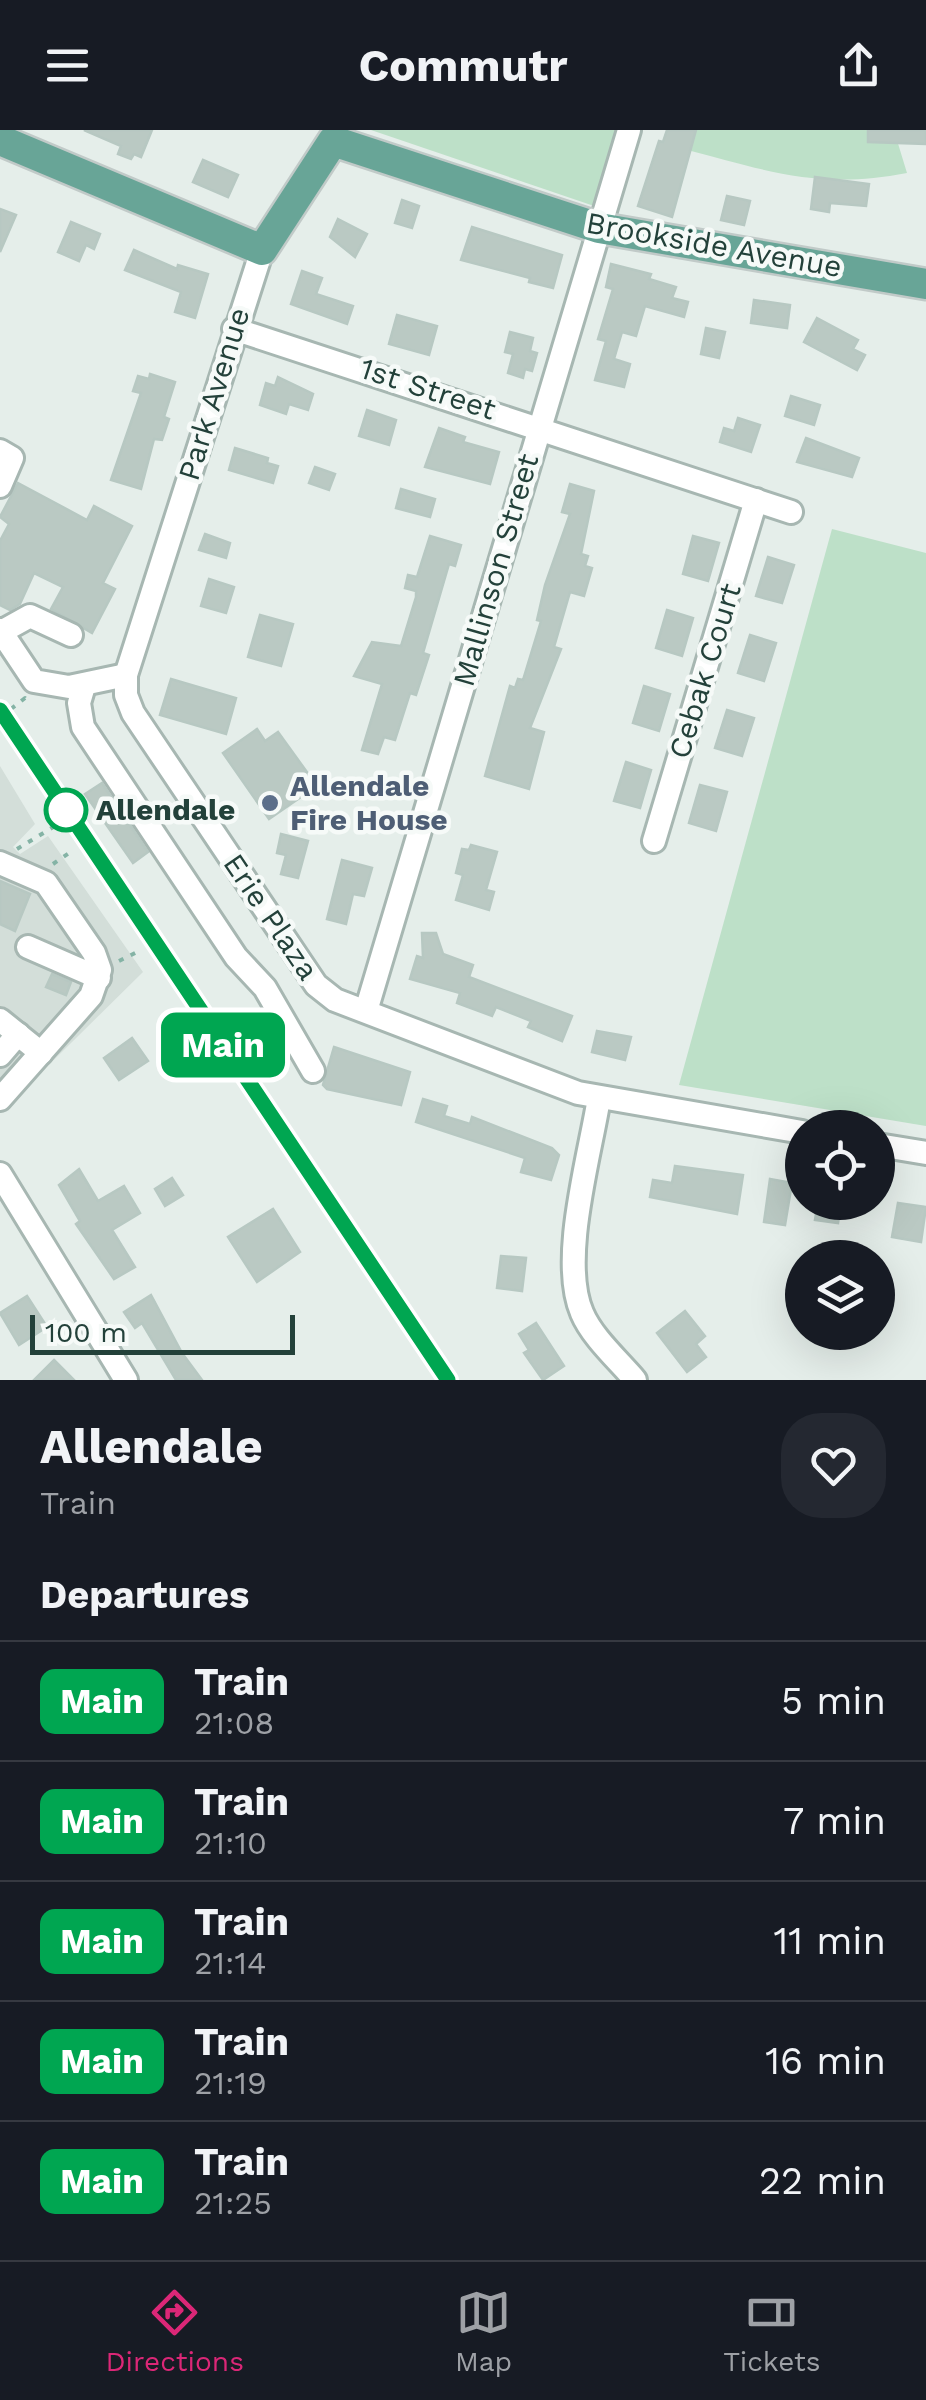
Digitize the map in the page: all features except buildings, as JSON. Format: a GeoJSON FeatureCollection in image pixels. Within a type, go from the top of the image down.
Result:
{"type":"FeatureCollection","features":[{"type":"Feature","properties":{"kind":"main road","name":"Brookside Avenue"},"geometry":{"type":"LineString","coordinates":[[336,135],[599,228],[926,284]]}},
{"type":"Feature","properties":{"kind":"main road","name":"Park Avenue"},"geometry":{"type":"LineString","coordinates":[[262,250],[336,135]]}},
{"type":"Feature","properties":{"kind":"main road"},"geometry":{"type":"LineString","coordinates":[[0,140],[262,250]]}},
{"type":"Feature","properties":{"kind":"street","name":"Mallinson Street"},"geometry":{"type":"LineString","coordinates":[[366,1011],[630,130]]}},
{"type":"Feature","properties":{"kind":"street","name":"Park Avenue"},"geometry":{"type":"LineString","coordinates":[[126,676],[262,250]]}},
{"type":"Feature","properties":{"kind":"street","name":"1st Street"},"geometry":{"type":"LineString","coordinates":[[234,328],[791,512]]}},
{"type":"Feature","properties":{"kind":"street"},"geometry":{"type":"LineString","coordinates":[[0,451],[12,458],[0,486]]}},
{"type":"Feature","properties":{"kind":"street","name":"Cebak Court"},"geometry":{"type":"LineString","coordinates":[[654,841],[756,500]]}},
{"type":"Feature","properties":{"kind":"street"},"geometry":{"type":"LineString","coordinates":[[71,636],[30,616],[1,631],[34,681],[57,687],[84,686],[126,676]]}},
{"type":"Feature","properties":{"kind":"street","name":"Erie Plaza"},"geometry":{"type":"LineString","coordinates":[[126,676],[126,695],[133,713],[316,985],[335,1000],[366,1011]]}},
{"type":"Feature","properties":{"kind":"street"},"geometry":{"type":"LineString","coordinates":[[84,686],[79,704],[83,727],[236,958],[257,976],[313,1071]]}},
{"type":"Feature","properties":{"kind":"street"},"geometry":{"type":"LineString","coordinates":[[0,1099],[91,996],[100,978],[94,953],[40,878],[7,856]]}},
{"type":"Feature","properties":{"kind":"street"},"geometry":{"type":"LineString","coordinates":[[28,947],[100,978]]}},
{"type":"Feature","properties":{"kind":"street"},"geometry":{"type":"LineString","coordinates":[[257,976],[298,956]]}},
{"type":"Feature","properties":{"kind":"street"},"geometry":{"type":"LineString","coordinates":[[366,1011],[560,1088],[785,1129]]}},
{"type":"Feature","properties":{"kind":"street"},"geometry":{"type":"LineString","coordinates":[[0,1055],[9,1027],[41,1053]]}},
{"type":"Feature","properties":{"kind":"street"},"geometry":{"type":"LineString","coordinates":[[599,1098],[575,1251],[576,1294],[583,1317],[634,1380]]}},
{"type":"Feature","properties":{"kind":"street"},"geometry":{"type":"LineString","coordinates":[[895,1148],[926,1154]]}},
{"type":"Feature","properties":{"kind":"street"},"geometry":{"type":"LineString","coordinates":[[0,1174],[126,1380]]}},
{"type":"Feature","properties":{"kind":"path"},"geometry":{"type":"LineString","coordinates":[[10,709],[26,698],[28,704]]}},
{"type":"Feature","properties":{"kind":"path"},"geometry":{"type":"LineString","coordinates":[[7,856],[55,826]]}},
{"type":"Feature","properties":{"kind":"path"},"geometry":{"type":"LineString","coordinates":[[119,961],[140,951]]}},
{"type":"Feature","properties":{"kind":"shaded area"},"geometry":{"type":"Polygon","coordinates":[[[0,766],[35,824],[13,847],[20,854],[48,836],[143,972],[0,1113],[0,766]]]}},
{"type":"Feature","properties":{"kind":"green space"},"geometry":{"type":"Polygon","coordinates":[[[371,130],[620,130],[597,207],[371,130]]]}},
{"type":"Feature","properties":{"kind":"green space"},"geometry":{"type":"Polygon","coordinates":[[[683,130],[884,130],[896,137],[907,173],[847,180],[794,176],[684,149],[683,130]]]}},
{"type":"Feature","properties":{"kind":"green space"},"geometry":{"type":"Polygon","coordinates":[[[832,529],[926,553],[926,1126],[895,1121],[895,1110],[830,1110],[679,1085],[832,529]]]}},
{"type":"Feature","properties":{"kind":"railway"},"geometry":{"type":"LineString","coordinates":[[0,710],[448,1380]]}},
{"type":"Feature","properties":{"kind":"train","name":"Main"},"geometry":{"type":"LineString","coordinates":[[0,710],[448,1380]]}},
{"type":"Feature","properties":{"kind":"place","name":"Allendale Fire House"},"geometry":{"type":"Point","coordinates":[270,803]}},
{"type":"Feature","properties":{"kind":"place","name":"Allendale"},"geometry":{"type":"Point","coordinates":[66,810]}}]}
